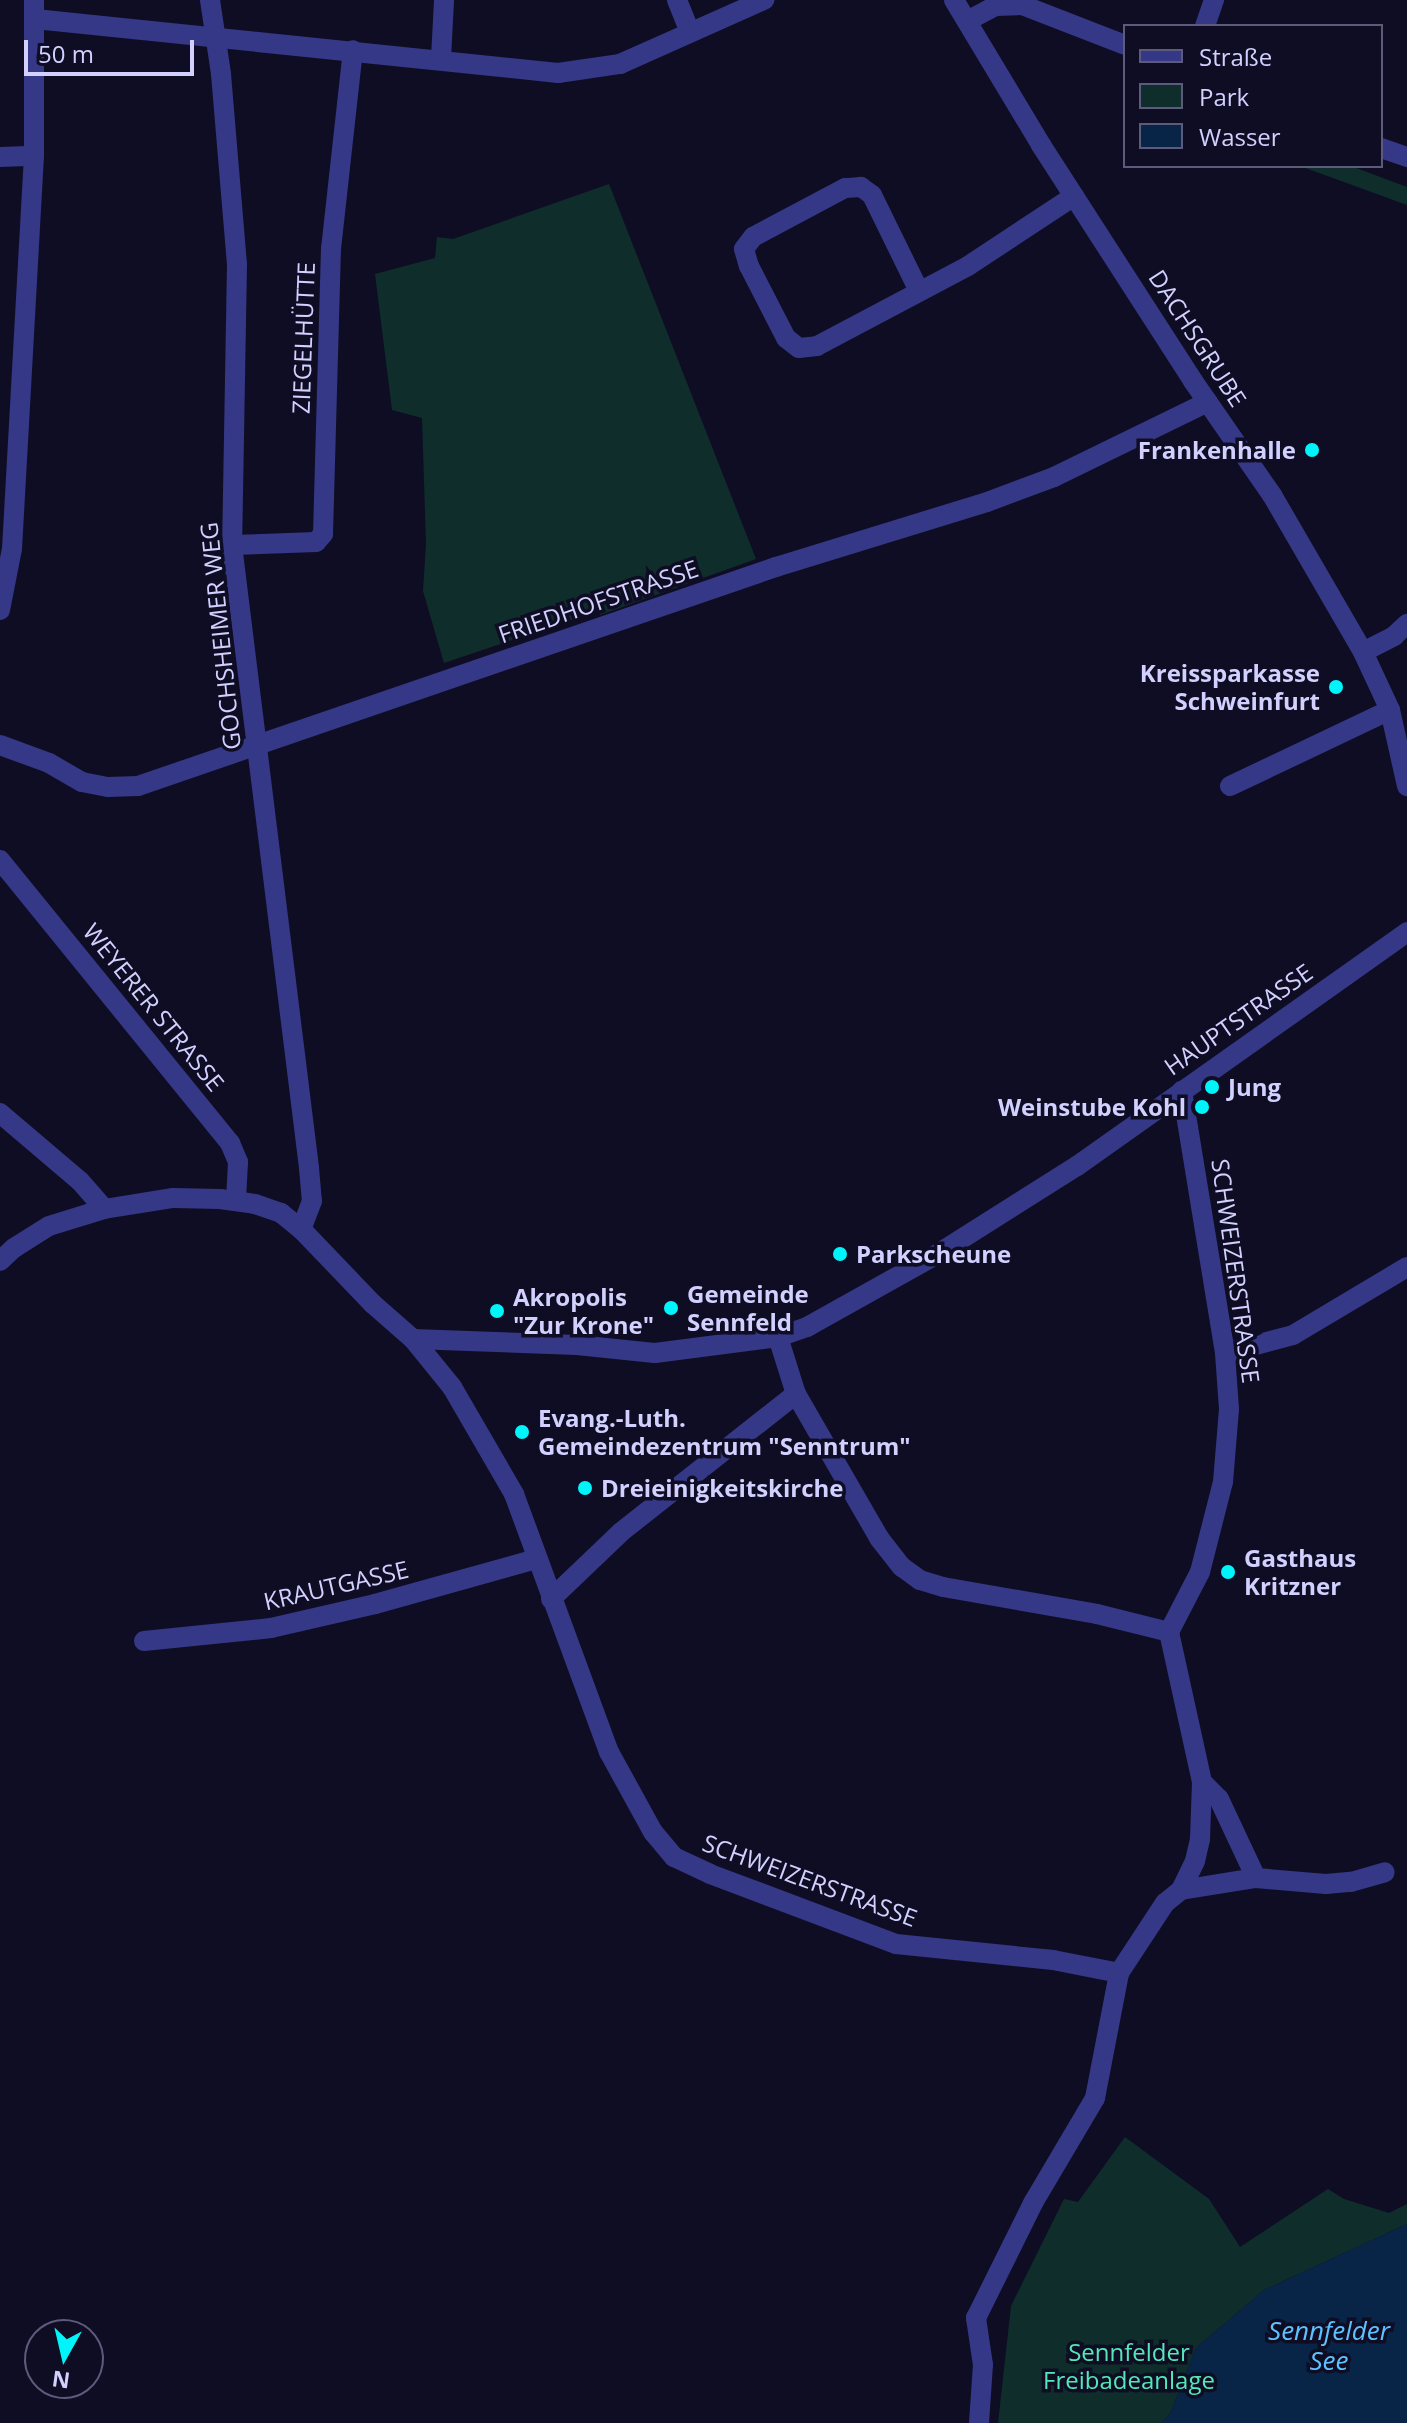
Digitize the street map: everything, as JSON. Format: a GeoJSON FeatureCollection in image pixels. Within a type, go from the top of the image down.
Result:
{"type":"FeatureCollection","features":[{"type":"Feature","properties":{"kind":"street","name":"GOCHSHEIMER WEG"},"geometry":{"type":"LineString","coordinates":[[210,0],[216,35],[237,264],[232,545],[309,1168],[312,1201],[301,1229]]}},
{"type":"Feature","properties":{"kind":"street"},"geometry":{"type":"LineString","coordinates":[[441,58],[444,0]]}},
{"type":"Feature","properties":{"kind":"street"},"geometry":{"type":"LineString","coordinates":[[677,0],[690,33]]}},
{"type":"Feature","properties":{"kind":"street"},"geometry":{"type":"LineString","coordinates":[[0,610],[12,549],[34,156],[34,9],[216,35],[558,73],[620,64],[764,0]]}},
{"type":"Feature","properties":{"kind":"street","name":"DACHSGRUBE"},"geometry":{"type":"LineString","coordinates":[[954,0],[1074,196],[1272,495],[1363,652],[1390,710],[1407,786]]}},
{"type":"Feature","properties":{"kind":"street"},"geometry":{"type":"LineString","coordinates":[[1206,24],[1214,0]]}},
{"type":"Feature","properties":{"kind":"street"},"geometry":{"type":"LineString","coordinates":[[969,20],[995,6],[1022,5],[1123,44]]}},
{"type":"Feature","properties":{"kind":"street","name":"ZIEGELHÜTTE"},"geometry":{"type":"LineString","coordinates":[[232,545],[316,542],[323,534],[331,249],[353,50]]}},
{"type":"Feature","properties":{"kind":"street"},"geometry":{"type":"LineString","coordinates":[[1383,149],[1407,157]]}},
{"type":"Feature","properties":{"kind":"street"},"geometry":{"type":"LineString","coordinates":[[0,157],[34,156]]}},
{"type":"Feature","properties":{"kind":"street"},"geometry":{"type":"LineString","coordinates":[[919,291],[872,195],[861,187],[845,188],[753,237],[744,249],[749,266],[786,338],[799,348],[817,346],[968,266],[1074,196]]}},
{"type":"Feature","properties":{"kind":"street","name":"FRIEDHOFSTRASSE"},"geometry":{"type":"LineString","coordinates":[[0,745],[49,763],[82,782],[108,787],[138,786],[776,567],[987,502],[1054,477],[1208,402]]}},
{"type":"Feature","properties":{"kind":"street"},"geometry":{"type":"LineString","coordinates":[[1363,652],[1394,636],[1407,624]]}},
{"type":"Feature","properties":{"kind":"street"},"geometry":{"type":"LineString","coordinates":[[1230,786],[1390,710]]}},
{"type":"Feature","properties":{"kind":"street","name":"WEYERER STRASSE"},"geometry":{"type":"LineString","coordinates":[[0,860],[230,1143],[238,1162],[236,1200]]}},
{"type":"Feature","properties":{"kind":"street","name":"HAUPTSTRASSE"},"geometry":{"type":"LineString","coordinates":[[413,1339],[562,1344],[655,1353],[778,1337],[807,1327],[936,1255],[1077,1166],[1407,932]]}},
{"type":"Feature","properties":{"kind":"street","name":"SCHWEIZERSTRASSE"},"geometry":{"type":"LineString","coordinates":[[1169,1632],[1200,1572],[1223,1482],[1229,1409],[1225,1353],[1182,1091]]}},
{"type":"Feature","properties":{"kind":"street"},"geometry":{"type":"LineString","coordinates":[[0,1113],[80,1181],[104,1209]]}},
{"type":"Feature","properties":{"kind":"street"},"geometry":{"type":"LineString","coordinates":[[0,1261],[49,1226],[104,1209],[173,1198],[236,1200],[281,1213],[413,1339]]}},
{"type":"Feature","properties":{"kind":"street"},"geometry":{"type":"LineString","coordinates":[[1225,1353],[1293,1335],[1407,1267]]}},
{"type":"Feature","properties":{"kind":"street"},"geometry":{"type":"LineString","coordinates":[[778,1337],[796,1394],[879,1538],[902,1567],[920,1580],[1169,1632],[1202,1782],[1200,1839],[1195,1861],[1181,1890],[1165,1903],[1119,1973],[1095,2098],[1033,2203],[976,2318],[983,2365],[979,2423]]}},
{"type":"Feature","properties":{"kind":"street","name":"SCHWEIZERSTRASSE"},"geometry":{"type":"LineString","coordinates":[[413,1339],[452,1387],[514,1494],[609,1752],[653,1832],[674,1857],[710,1874],[896,1944],[1053,1960],[1119,1973]]}},
{"type":"Feature","properties":{"kind":"street"},"geometry":{"type":"LineString","coordinates":[[551,1599],[621,1532],[796,1394]]}},
{"type":"Feature","properties":{"kind":"street","name":"KRAUTGASSE"},"geometry":{"type":"LineString","coordinates":[[144,1641],[271,1628],[375,1604],[536,1559]]}},
{"type":"Feature","properties":{"kind":"street"},"geometry":{"type":"LineString","coordinates":[[1202,1782],[1219,1799],[1256,1878]]}},
{"type":"Feature","properties":{"kind":"street"},"geometry":{"type":"LineString","coordinates":[[1181,1890],[1256,1878],[1326,1884],[1351,1882],[1385,1872]]}},
{"type":"Feature","properties":{"kind":"green space"},"geometry":{"type":"Polygon","coordinates":[[[1305,168],[1356,168],[1407,187],[1407,205],[1305,168]]]}},
{"type":"Feature","properties":{"kind":"green space"},"geometry":{"type":"Polygon","coordinates":[[[609,184],[756,559],[600,615],[598,611],[444,663],[423,591],[426,544],[422,418],[392,410],[375,274],[435,258],[437,237],[453,239],[609,184]]]}},
{"type":"Feature","properties":{"kind":"green space","name":"Sennfelder Freibadeanlage"},"geometry":{"type":"Polygon","coordinates":[[[1125,2137],[1209,2199],[1240,2247],[1328,2189],[1344,2199],[1389,2213],[1407,2204],[1407,2224],[1264,2290],[1196,2348],[1170,2414],[1161,2423],[998,2423],[1011,2306],[1064,2199],[1078,2202],[1125,2137]]]}},
{"type":"Feature","properties":{"kind":"water","name":"Sennfelder See"},"geometry":{"type":"Polygon","coordinates":[[[1407,2224],[1407,2423],[1161,2423],[1170,2414],[1196,2348],[1264,2290],[1407,2224]]]}},
{"type":"Feature","properties":{"kind":"place","name":"Frankenhalle"},"geometry":{"type":"Point","coordinates":[1312,450]}},
{"type":"Feature","properties":{"kind":"place","name":"Kreissparkasse Schweinfurt"},"geometry":{"type":"Point","coordinates":[1336,687]}},
{"type":"Feature","properties":{"kind":"place","name":"Jung"},"geometry":{"type":"Point","coordinates":[1212,1087]}},
{"type":"Feature","properties":{"kind":"place","name":"Weinstube Kohl"},"geometry":{"type":"Point","coordinates":[1202,1107]}},
{"type":"Feature","properties":{"kind":"place","name":"Parkscheune"},"geometry":{"type":"Point","coordinates":[840,1254]}},
{"type":"Feature","properties":{"kind":"place","name":"Gemeinde Sennfeld"},"geometry":{"type":"Point","coordinates":[671,1308]}},
{"type":"Feature","properties":{"kind":"place","name":"Akropolis \"Zur Krone\""},"geometry":{"type":"Point","coordinates":[497,1311]}},
{"type":"Feature","properties":{"kind":"place","name":"Evang.-Luth. Gemeindezentrum \"Senntrum\""},"geometry":{"type":"Point","coordinates":[522,1432]}},
{"type":"Feature","properties":{"kind":"place","name":"Dreieinigkeitskirche"},"geometry":{"type":"Point","coordinates":[585,1488]}},
{"type":"Feature","properties":{"kind":"place","name":"Gasthaus Kritzner"},"geometry":{"type":"Point","coordinates":[1228,1572]}}]}
